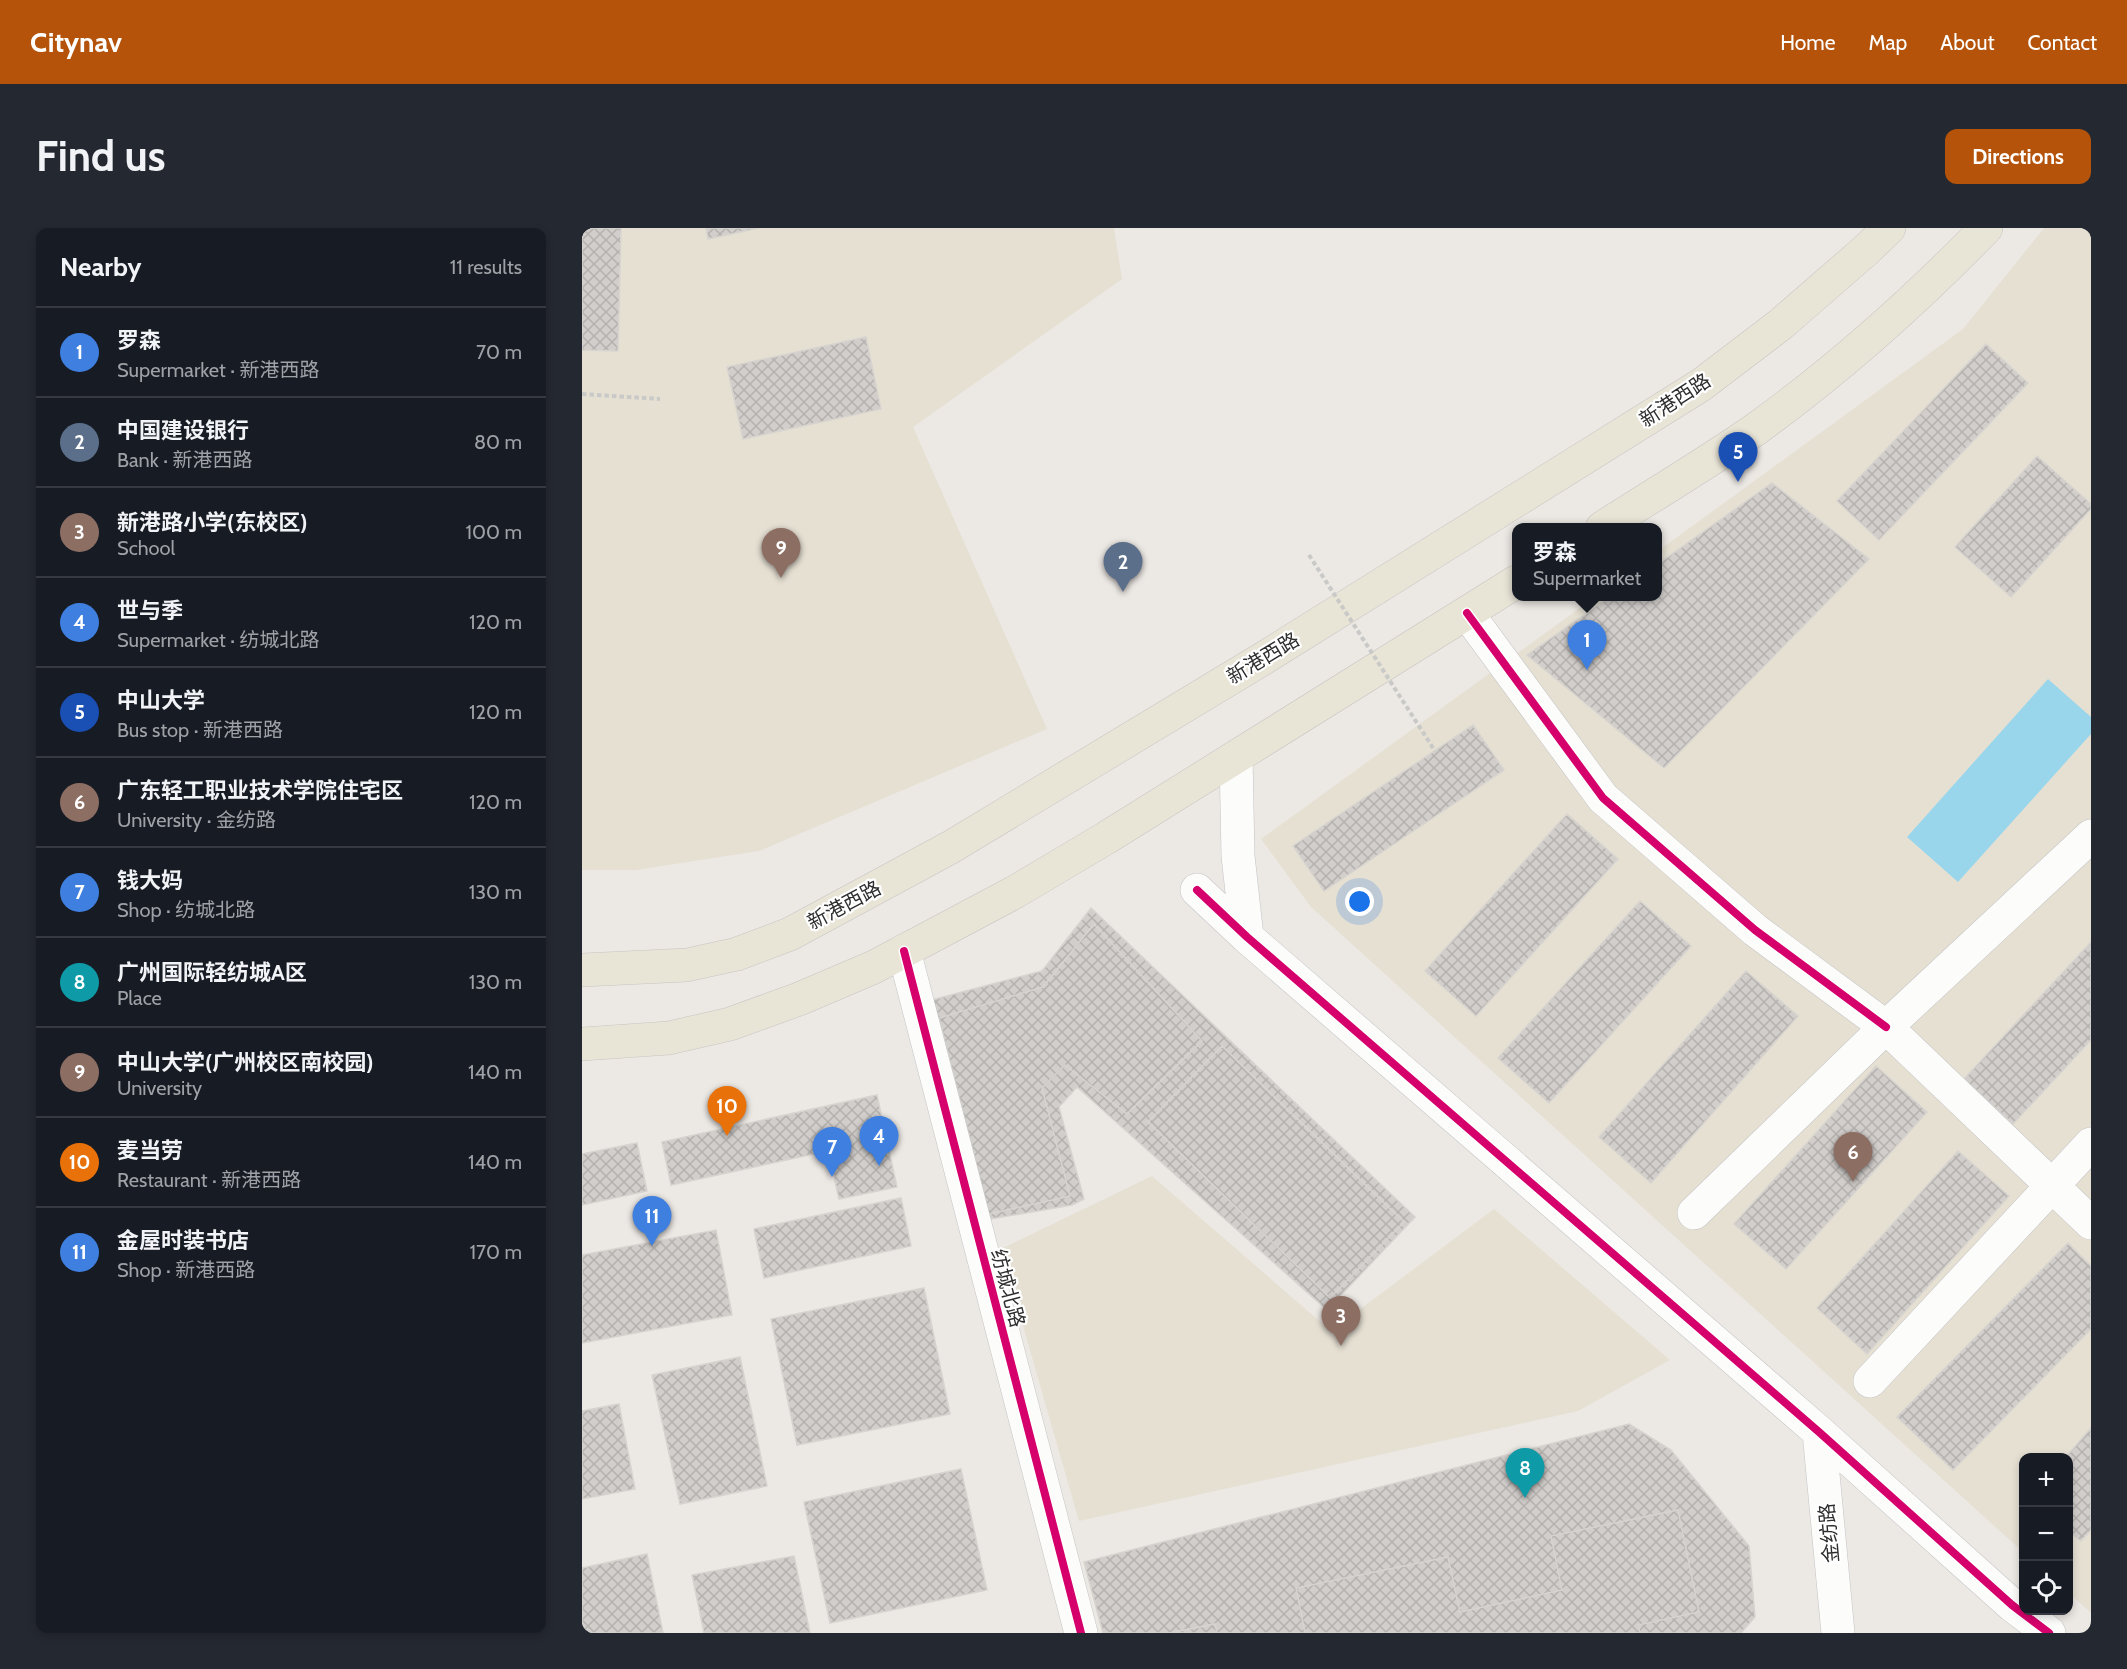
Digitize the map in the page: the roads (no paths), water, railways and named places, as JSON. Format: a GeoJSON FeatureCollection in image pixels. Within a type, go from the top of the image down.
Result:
{"type":"FeatureCollection","features":[{"type":"Feature","properties":{"kind":"main road","name":"新港西路"},"geometry":{"type":"LineString","coordinates":[[582,970],[687,965],[736,954],[790,934],[951,847],[1264,658],[1701,385],[1780,324],[1889,228]]}},
{"type":"Feature","properties":{"kind":"main road"},"geometry":{"type":"LineString","coordinates":[[1610,523],[1755,429],[1864,343],[1932,282],[1986,228]]}},
{"type":"Feature","properties":{"kind":"main road"},"geometry":{"type":"LineString","coordinates":[[582,1044],[669,1038],[730,1024],[799,999],[874,967],[1035,880],[1512,585]]}},
{"type":"Feature","properties":{"kind":"street"},"geometry":{"type":"LineString","coordinates":[[1467,613],[1603,798],[1755,930],[1886,1027],[2091,1223]]}},
{"type":"Feature","properties":{"kind":"street"},"geometry":{"type":"LineString","coordinates":[[1236,757],[1238,856],[1247,937]]}},
{"type":"Feature","properties":{"kind":"street"},"geometry":{"type":"LineString","coordinates":[[1694,1213],[1886,1027],[2091,836]]}},
{"type":"Feature","properties":{"kind":"street"},"geometry":{"type":"LineString","coordinates":[[1197,890],[1247,937],[1819,1432],[2012,1605],[2049,1633]]}},
{"type":"Feature","properties":{"kind":"street","name":"纺城北路"},"geometry":{"type":"LineString","coordinates":[[904,951],[1081,1633]]}},
{"type":"Feature","properties":{"kind":"street"},"geometry":{"type":"LineString","coordinates":[[1870,1381],[2091,1144]]}},
{"type":"Feature","properties":{"kind":"street","name":"金纺路"},"geometry":{"type":"LineString","coordinates":[[1819,1432],[1838,1633]]}},
{"type":"Feature","properties":{"kind":"water"},"geometry":{"type":"Polygon","coordinates":[[[2048,679],[2091,717],[2091,734],[1958,882],[1907,837],[2048,679]]]}},
{"type":"Feature","properties":{"kind":"place","name":"中山大学"},"geometry":{"type":"Point","coordinates":[1738,482]}},
{"type":"Feature","properties":{"kind":"place","name":"中山大学(广州校区南校园)"},"geometry":{"type":"Point","coordinates":[781,578]}},
{"type":"Feature","properties":{"kind":"place","name":"中国建设银行"},"geometry":{"type":"Point","coordinates":[1123,592]}},
{"type":"Feature","properties":{"kind":"place","name":"罗森"},"geometry":{"type":"Point","coordinates":[1587,670]}},
{"type":"Feature","properties":{"kind":"place","name":"麦当劳"},"geometry":{"type":"Point","coordinates":[727,1136]}},
{"type":"Feature","properties":{"kind":"place","name":"世与季"},"geometry":{"type":"Point","coordinates":[879,1166]}},
{"type":"Feature","properties":{"kind":"place","name":"钱大妈"},"geometry":{"type":"Point","coordinates":[832,1177]}},
{"type":"Feature","properties":{"kind":"place","name":"广东轻工职业技术学院住宅区"},"geometry":{"type":"Point","coordinates":[1853,1182]}},
{"type":"Feature","properties":{"kind":"place","name":"金屋时装书店"},"geometry":{"type":"Point","coordinates":[652,1246]}},
{"type":"Feature","properties":{"kind":"place","name":"新港路小学(东校区)"},"geometry":{"type":"Point","coordinates":[1341,1346]}},
{"type":"Feature","properties":{"kind":"place","name":"广州国际轻纺城A区"},"geometry":{"type":"Point","coordinates":[1525,1498]}}]}
